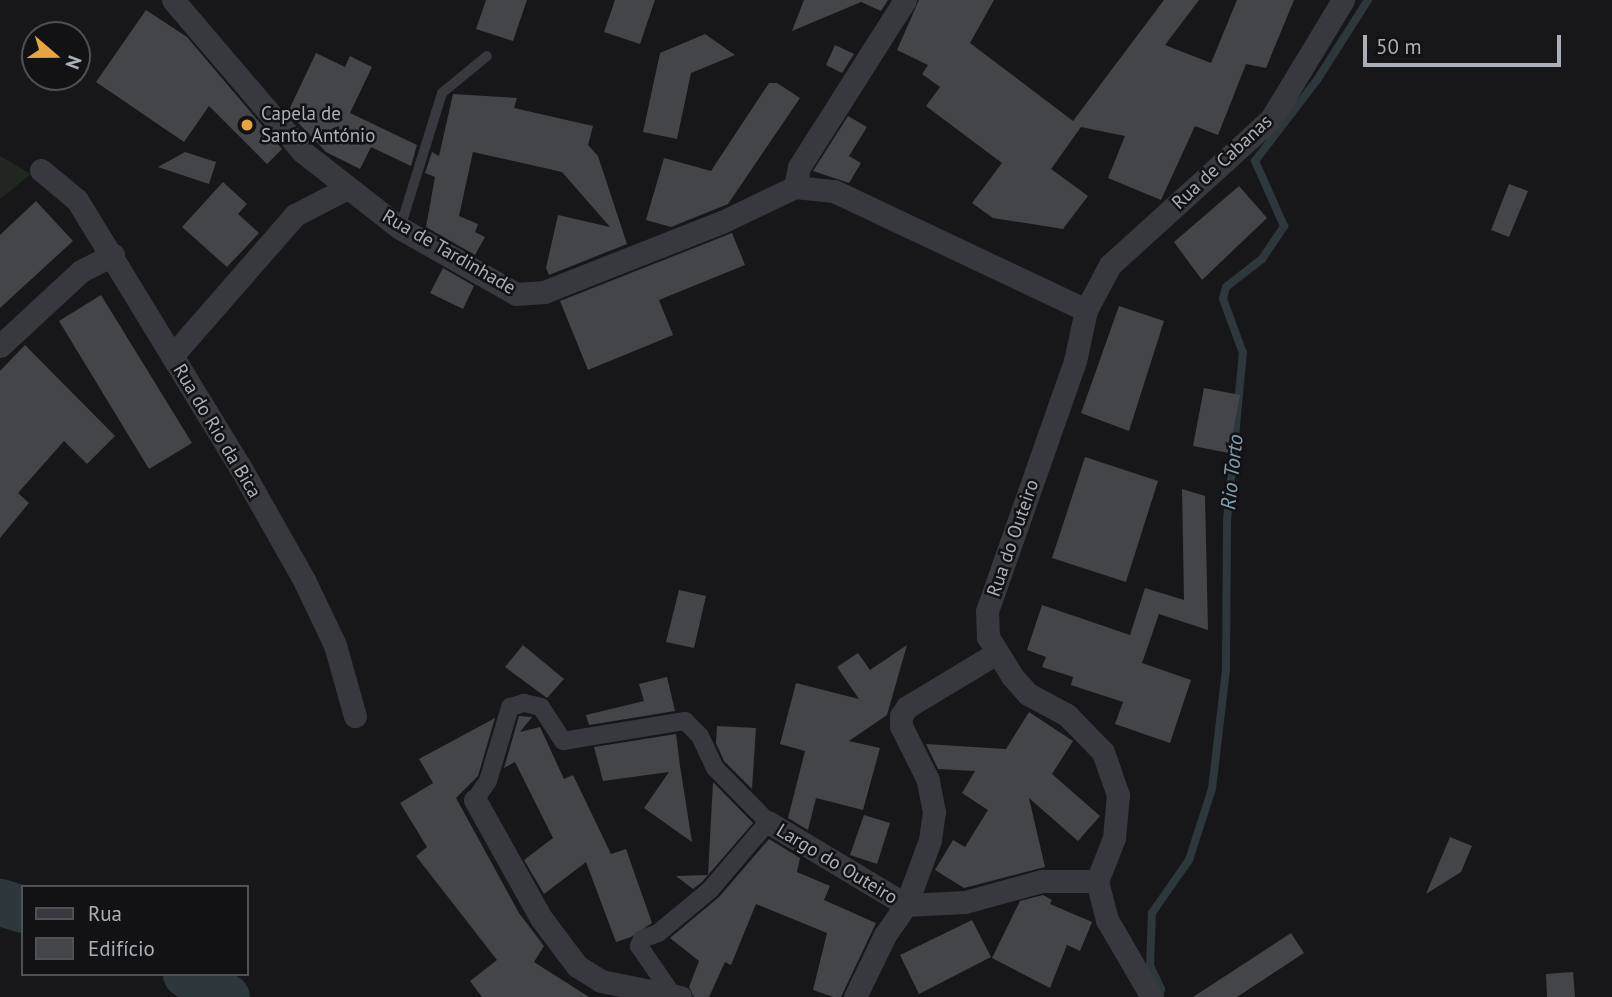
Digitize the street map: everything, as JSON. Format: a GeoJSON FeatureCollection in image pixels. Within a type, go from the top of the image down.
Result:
{"type":"FeatureCollection","features":[{"type":"Feature","properties":{"kind":"street","name":"Rua de Tardinhade"},"geometry":{"type":"LineString","coordinates":[[173,0],[234,76],[303,152],[400,228],[516,294],[544,292],[722,222],[795,187]]}},
{"type":"Feature","properties":{"kind":"street"},"geometry":{"type":"LineString","coordinates":[[905,0],[799,167],[795,187],[834,191],[1086,310]]}},
{"type":"Feature","properties":{"kind":"street","name":"Rua de Cabanas"},"geometry":{"type":"LineString","coordinates":[[1086,310],[1110,265],[1271,119],[1343,0]]}},
{"type":"Feature","properties":{"kind":"street","name":"Rua do Rio da Bica"},"geometry":{"type":"LineString","coordinates":[[41,170],[77,200],[113,255],[304,580],[335,645],[355,716]]}},
{"type":"Feature","properties":{"kind":"street"},"geometry":{"type":"LineString","coordinates":[[172,356],[295,215],[347,188]]}},
{"type":"Feature","properties":{"kind":"street"},"geometry":{"type":"LineString","coordinates":[[0,346],[82,271],[113,255]]}},
{"type":"Feature","properties":{"kind":"street","name":"Rua do Outeiro"},"geometry":{"type":"LineString","coordinates":[[1086,310],[1075,361],[987,611],[988,637],[995,654],[1028,694],[1067,715],[1103,751],[1118,795],[1114,838],[1097,881]]}},
{"type":"Feature","properties":{"kind":"street"},"geometry":{"type":"LineString","coordinates":[[855,997],[885,935],[906,905],[930,840],[934,812],[928,780],[901,726],[901,716],[907,707],[995,654]]}},
{"type":"Feature","properties":{"kind":"street"},"geometry":{"type":"LineString","coordinates":[[524,703],[541,707],[563,741],[685,721],[699,736],[715,768],[737,795],[768,822],[710,890],[658,933],[642,939],[639,946],[676,996],[637,991],[601,981],[577,967],[541,918],[475,800],[488,782],[510,707],[524,703]]}},
{"type":"Feature","properties":{"kind":"street","name":"Largo do Outeiro"},"geometry":{"type":"LineString","coordinates":[[768,822],[906,905]]}},
{"type":"Feature","properties":{"kind":"street"},"geometry":{"type":"LineString","coordinates":[[906,905],[965,902],[1042,881],[1097,881],[1107,920],[1127,960],[1152,997]]}},
{"type":"Feature","properties":{"kind":"lane"},"geometry":{"type":"LineString","coordinates":[[400,228],[442,93],[487,57]]}},
{"type":"Feature","properties":{"kind":"shaded area"},"geometry":{"type":"Polygon","coordinates":[[[0,156],[31,174],[0,199],[0,156]]]}},
{"type":"Feature","properties":{"kind":"building"},"geometry":{"type":"Polygon","coordinates":[[[486,0],[527,0],[513,41],[476,29],[486,0]]]}},
{"type":"Feature","properties":{"kind":"building"},"geometry":{"type":"Polygon","coordinates":[[[615,0],[655,0],[640,44],[604,32],[615,0]]]}},
{"type":"Feature","properties":{"kind":"building"},"geometry":{"type":"Polygon","coordinates":[[[804,0],[888,0],[881,11],[861,2],[792,31],[804,0]]]}},
{"type":"Feature","properties":{"kind":"building"},"geometry":{"type":"Polygon","coordinates":[[[919,0],[994,0],[970,43],[1073,121],[1164,0],[1199,0],[1165,45],[1211,63],[1237,0],[1294,0],[1266,68],[1246,64],[1218,135],[1195,126],[1161,200],[1108,178],[1125,136],[1081,127],[1051,169],[1088,196],[1063,229],[993,218],[972,203],[1002,163],[926,106],[940,87],[922,74],[928,65],[897,50],[919,0]]]}},
{"type":"Feature","properties":{"kind":"building"},"geometry":{"type":"Polygon","coordinates":[[[146,10],[187,37],[282,149],[267,164],[209,106],[184,142],[96,82],[146,10]]]}},
{"type":"Feature","properties":{"kind":"building"},"geometry":{"type":"Polygon","coordinates":[[[705,34],[735,55],[691,73],[677,139],[643,132],[660,53],[705,34]]]}},
{"type":"Feature","properties":{"kind":"building"},"geometry":{"type":"Polygon","coordinates":[[[835,45],[854,54],[842,73],[826,65],[835,45]]]}},
{"type":"Feature","properties":{"kind":"building"},"geometry":{"type":"Polygon","coordinates":[[[316,53],[345,67],[350,56],[372,67],[350,113],[417,145],[411,166],[371,147],[360,169],[326,152],[288,112],[316,53]]]}},
{"type":"Feature","properties":{"kind":"building"},"geometry":{"type":"Polygon","coordinates":[[[769,83],[777,83],[800,98],[728,204],[671,227],[646,220],[664,158],[711,171],[769,83]]]}},
{"type":"Feature","properties":{"kind":"building"},"geometry":{"type":"Polygon","coordinates":[[[453,94],[517,98],[514,108],[593,126],[588,145],[598,156],[627,244],[549,275],[546,268],[558,215],[610,227],[562,172],[473,152],[459,216],[478,224],[475,232],[485,237],[475,255],[426,227],[435,177],[425,173],[432,152],[439,156],[453,94]]]}},
{"type":"Feature","properties":{"kind":"building"},"geometry":{"type":"Polygon","coordinates":[[[848,116],[867,127],[849,156],[861,163],[849,183],[813,171],[848,116]]]}},
{"type":"Feature","properties":{"kind":"building"},"geometry":{"type":"Polygon","coordinates":[[[185,152],[216,162],[209,184],[158,167],[185,152]]]}},
{"type":"Feature","properties":{"kind":"building"},"geometry":{"type":"Polygon","coordinates":[[[223,182],[247,204],[238,214],[259,233],[227,267],[182,227],[223,182]]]}},
{"type":"Feature","properties":{"kind":"building"},"geometry":{"type":"Polygon","coordinates":[[[1509,184],[1528,191],[1509,237],[1491,230],[1509,184]]]}},
{"type":"Feature","properties":{"kind":"building"},"geometry":{"type":"Polygon","coordinates":[[[1239,186],[1267,218],[1202,280],[1174,242],[1239,186]]]}},
{"type":"Feature","properties":{"kind":"building"},"geometry":{"type":"Polygon","coordinates":[[[36,201],[73,241],[0,308],[0,235],[36,201]]]}},
{"type":"Feature","properties":{"kind":"building"},"geometry":{"type":"Polygon","coordinates":[[[732,233],[745,265],[659,300],[673,335],[588,370],[560,301],[732,233]]]}},
{"type":"Feature","properties":{"kind":"building"},"geometry":{"type":"Polygon","coordinates":[[[443,268],[474,286],[463,309],[430,293],[443,268]]]}},
{"type":"Feature","properties":{"kind":"building"},"geometry":{"type":"Polygon","coordinates":[[[101,295],[192,443],[149,469],[59,321],[101,295]]]}},
{"type":"Feature","properties":{"kind":"building"},"geometry":{"type":"Polygon","coordinates":[[[1119,306],[1164,321],[1129,431],[1081,413],[1119,306]]]}},
{"type":"Feature","properties":{"kind":"building"},"geometry":{"type":"Polygon","coordinates":[[[25,345],[115,436],[87,464],[64,441],[18,493],[29,503],[0,538],[0,371],[25,345]]]}},
{"type":"Feature","properties":{"kind":"building"},"geometry":{"type":"Polygon","coordinates":[[[1204,388],[1240,395],[1229,453],[1193,446],[1204,388]]]}},
{"type":"Feature","properties":{"kind":"building"},"geometry":{"type":"Polygon","coordinates":[[[1085,457],[1158,481],[1126,582],[1052,558],[1085,457]]]}},
{"type":"Feature","properties":{"kind":"building"},"geometry":{"type":"Polygon","coordinates":[[[1182,489],[1205,496],[1208,630],[1159,614],[1142,663],[1191,680],[1170,743],[1115,724],[1123,702],[1071,685],[1073,677],[1042,667],[1046,657],[1027,650],[1042,605],[1130,635],[1145,588],[1184,600],[1182,489]]]}},
{"type":"Feature","properties":{"kind":"building"},"geometry":{"type":"Polygon","coordinates":[[[679,590],[706,596],[694,648],[666,642],[679,590]]]}},
{"type":"Feature","properties":{"kind":"building"},"geometry":{"type":"Polygon","coordinates":[[[523,645],[564,679],[547,698],[505,667],[523,645]]]}},
{"type":"Feature","properties":{"kind":"building"},"geometry":{"type":"Polygon","coordinates":[[[907,645],[887,715],[849,741],[880,748],[863,810],[816,798],[808,830],[788,818],[805,751],[780,744],[796,683],[859,699],[837,667],[858,653],[870,670],[907,645]]]}},
{"type":"Feature","properties":{"kind":"building"},"geometry":{"type":"Polygon","coordinates":[[[667,677],[675,711],[589,725],[586,715],[644,701],[639,684],[667,677]]]}},
{"type":"Feature","properties":{"kind":"building"},"geometry":{"type":"Polygon","coordinates":[[[1029,712],[1073,741],[1052,774],[1100,816],[1078,841],[1029,798],[1045,867],[964,888],[935,870],[953,840],[965,847],[988,810],[962,793],[975,771],[938,769],[926,744],[1006,749],[1029,712]]]}},
{"type":"Feature","properties":{"kind":"building"},"geometry":{"type":"Polygon","coordinates":[[[519,716],[532,717],[520,732],[540,727],[564,779],[573,775],[611,854],[626,849],[652,923],[631,937],[616,942],[586,862],[544,894],[524,860],[553,838],[515,762],[504,768],[519,716]]]}},
{"type":"Feature","properties":{"kind":"building"},"geometry":{"type":"Polygon","coordinates":[[[495,718],[478,776],[456,798],[519,913],[544,946],[534,962],[589,997],[482,997],[470,981],[497,960],[416,856],[427,847],[400,803],[433,783],[419,759],[495,718]]]}},
{"type":"Feature","properties":{"kind":"building"},"geometry":{"type":"Polygon","coordinates":[[[717,726],[756,728],[752,789],[724,761],[716,743],[717,726]]]}},
{"type":"Feature","properties":{"kind":"building"},"geometry":{"type":"Polygon","coordinates":[[[676,734],[692,842],[644,808],[669,772],[603,781],[594,747],[676,734]]]}},
{"type":"Feature","properties":{"kind":"building"},"geometry":{"type":"Polygon","coordinates":[[[713,782],[753,823],[702,882],[693,889],[676,876],[708,875],[713,782]]]}},
{"type":"Feature","properties":{"kind":"building"},"geometry":{"type":"Polygon","coordinates":[[[864,815],[890,823],[877,864],[850,855],[864,815]]]}},
{"type":"Feature","properties":{"kind":"building"},"geometry":{"type":"Polygon","coordinates":[[[1450,837],[1472,846],[1461,872],[1426,894],[1450,837]]]}},
{"type":"Feature","properties":{"kind":"building"},"geometry":{"type":"Polygon","coordinates":[[[769,839],[800,858],[797,872],[830,886],[824,900],[876,923],[841,997],[813,990],[827,933],[756,904],[731,965],[725,962],[709,997],[694,997],[689,987],[699,961],[670,938],[719,897],[769,839]]]}},
{"type":"Feature","properties":{"kind":"building"},"geometry":{"type":"Polygon","coordinates":[[[1043,895],[1052,900],[1050,904],[1092,922],[1080,951],[1067,945],[1050,988],[992,958],[1020,901],[1043,895]]]}},
{"type":"Feature","properties":{"kind":"building"},"geometry":{"type":"Polygon","coordinates":[[[972,920],[991,957],[919,994],[900,955],[972,920]]]}},
{"type":"Feature","properties":{"kind":"building"},"geometry":{"type":"Polygon","coordinates":[[[1291,933],[1304,953],[1237,997],[1193,997],[1291,933]]]}},
{"type":"Feature","properties":{"kind":"building"},"geometry":{"type":"Polygon","coordinates":[[[1573,972],[1575,997],[1547,997],[1546,974],[1573,972]]]}},
{"type":"Feature","properties":{"kind":"waterway","name":"Rio Torto"},"geometry":{"type":"LineString","coordinates":[[1159,997],[1161,989],[1150,965],[1152,913],[1189,860],[1212,789],[1226,670],[1227,521],[1243,353],[1223,299],[1226,287],[1262,259],[1284,226],[1255,161],[1317,80],[1368,0]]}},
{"type":"Feature","properties":{"kind":"waterway","name":"Rio Torto"},"geometry":{"type":"LineString","coordinates":[[0,902],[21,908]]}},
{"type":"Feature","properties":{"kind":"waterway","name":"Rio Torto"},"geometry":{"type":"LineString","coordinates":[[189,976],[226,997]]}},
{"type":"Feature","properties":{"kind":"place","name":"Capela de Santo António"},"geometry":{"type":"Point","coordinates":[247,125]}}]}
